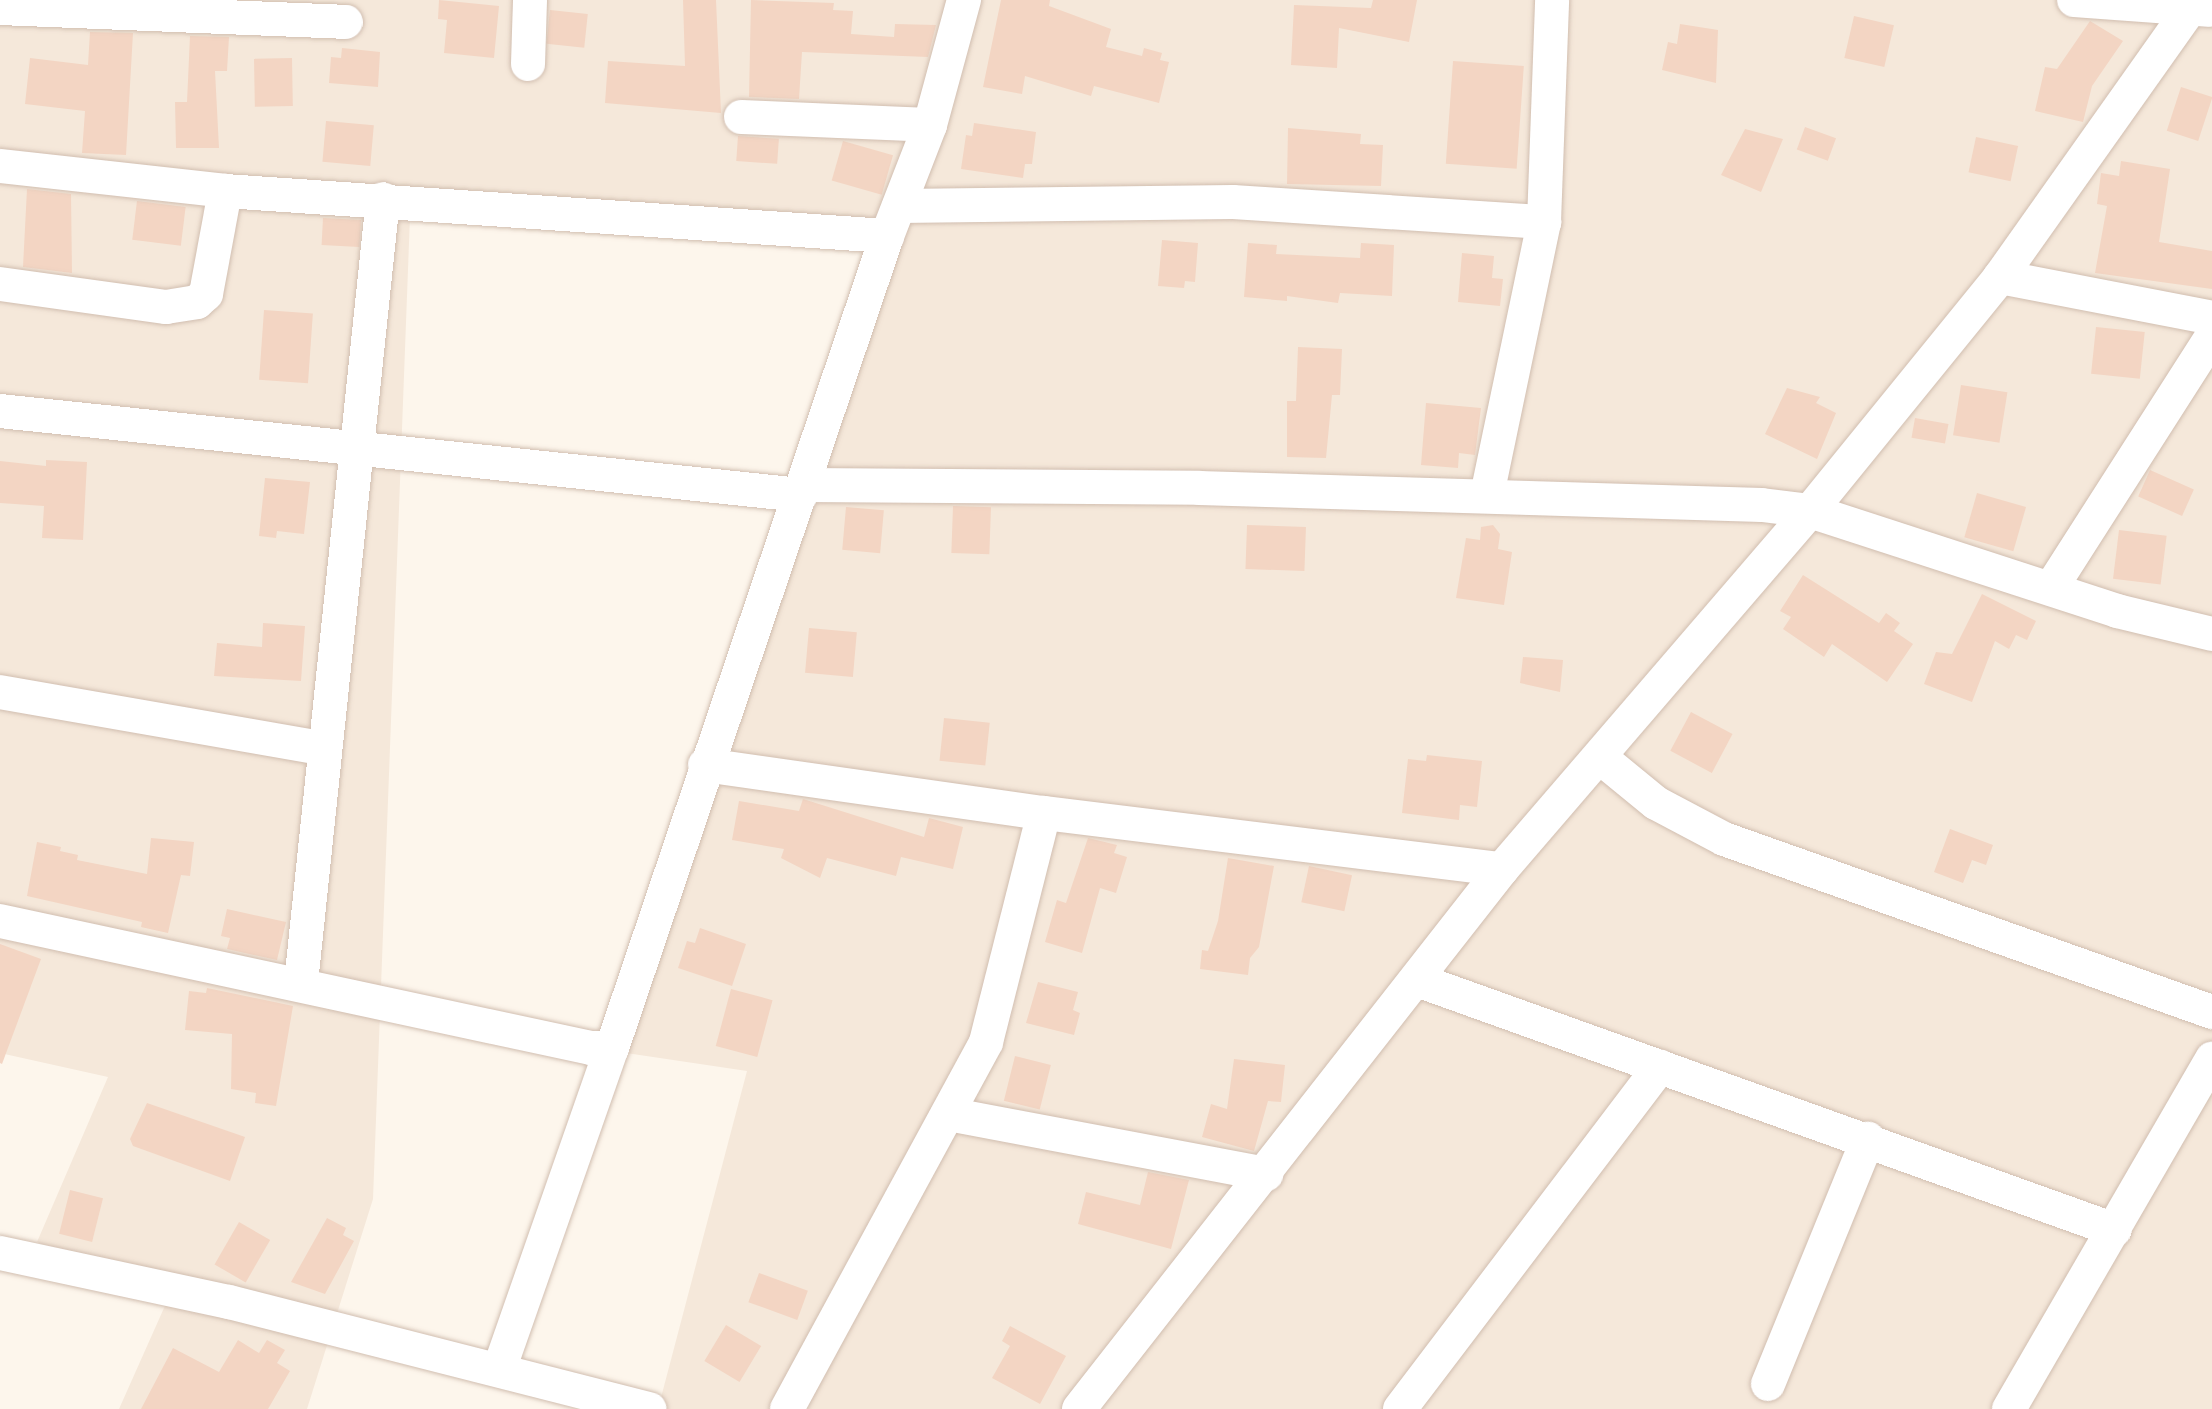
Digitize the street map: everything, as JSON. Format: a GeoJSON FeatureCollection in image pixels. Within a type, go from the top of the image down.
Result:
{"type":"FeatureCollection","features":[{"type":"Feature","properties":{"kind":"street"},"geometry":{"type":"LineString","coordinates":[[528,64],[530,0]]}},
{"type":"Feature","properties":{"kind":"street"},"geometry":{"type":"LineString","coordinates":[[500,1367],[612,1048],[705,765],[803,490],[893,221],[930,125],[964,0]]}},
{"type":"Feature","properties":{"kind":"street"},"geometry":{"type":"LineString","coordinates":[[1487,495],[1544,222],[1552,0]]}},
{"type":"Feature","properties":{"kind":"street"},"geometry":{"type":"LineString","coordinates":[[2074,0],[2201,10]]}},
{"type":"Feature","properties":{"kind":"street"},"geometry":{"type":"LineString","coordinates":[[0,8],[346,22]]}},
{"type":"Feature","properties":{"kind":"street"},"geometry":{"type":"LineString","coordinates":[[1079,1409],[1502,869],[1601,758],[1810,511],[2000,277],[2201,10]]}},
{"type":"Feature","properties":{"kind":"street"},"geometry":{"type":"LineString","coordinates":[[741,117],[930,125]]}},
{"type":"Feature","properties":{"kind":"street"},"geometry":{"type":"LineString","coordinates":[[0,166],[225,191],[893,221],[1233,202],[1544,222]]}},
{"type":"Feature","properties":{"kind":"street"},"geometry":{"type":"LineString","coordinates":[[0,284],[166,307],[197,302],[206,294],[225,191]]}},
{"type":"Feature","properties":{"kind":"street"},"geometry":{"type":"LineString","coordinates":[[301,983],[321,748],[383,199]]}},
{"type":"Feature","properties":{"kind":"street"},"geometry":{"type":"LineString","coordinates":[[2000,277],[2212,318]]}},
{"type":"Feature","properties":{"kind":"street"},"geometry":{"type":"LineString","coordinates":[[2051,588],[2212,336]]}},
{"type":"Feature","properties":{"kind":"street"},"geometry":{"type":"LineString","coordinates":[[0,411],[355,452],[450,455],[803,490],[1487,495],[1702,500],[1810,511],[2117,611],[2212,634]]}},
{"type":"Feature","properties":{"kind":"street"},"geometry":{"type":"LineString","coordinates":[[0,692],[321,748]]}},
{"type":"Feature","properties":{"kind":"street"},"geometry":{"type":"LineString","coordinates":[[1601,758],[1656,803],[1724,839],[2212,1012]]}},
{"type":"Feature","properties":{"kind":"street"},"geometry":{"type":"LineString","coordinates":[[705,765],[1044,813],[1502,869]]}},
{"type":"Feature","properties":{"kind":"street"},"geometry":{"type":"LineString","coordinates":[[787,1409],[948,1114],[996,1017],[1044,813]]}},
{"type":"Feature","properties":{"kind":"street"},"geometry":{"type":"LineString","coordinates":[[0,921],[301,983],[591,1048],[612,1048]]}},
{"type":"Feature","properties":{"kind":"street"},"geometry":{"type":"LineString","coordinates":[[1417,980],[2115,1230]]}},
{"type":"Feature","properties":{"kind":"street"},"geometry":{"type":"LineString","coordinates":[[2009,1409],[2212,1059]]}},
{"type":"Feature","properties":{"kind":"street"},"geometry":{"type":"LineString","coordinates":[[1400,1409],[1660,1066]]}},
{"type":"Feature","properties":{"kind":"street"},"geometry":{"type":"LineString","coordinates":[[948,1114],[1266,1174]]}},
{"type":"Feature","properties":{"kind":"street"},"geometry":{"type":"LineString","coordinates":[[1768,1384],[1868,1139]]}},
{"type":"Feature","properties":{"kind":"street"},"geometry":{"type":"LineString","coordinates":[[0,1253],[500,1367],[650,1409]]}},
{"type":"Feature","properties":{"kind":"shaded area"},"geometry":{"type":"Polygon","coordinates":[[[0,0],[2212,0],[2212,1409],[658,1409],[747,1071],[606,1050],[888,235],[411,190],[373,1199],[307,1409],[119,1409],[168,1299],[37,1242],[108,1077],[0,1053],[0,0]]]}},
{"type":"Feature","properties":{"kind":"building"},"geometry":{"type":"Polygon","coordinates":[[[439,0],[499,6],[494,58],[444,53],[447,20],[438,19],[439,0]]]}},
{"type":"Feature","properties":{"kind":"building"},"geometry":{"type":"Polygon","coordinates":[[[683,0],[716,0],[721,113],[605,103],[608,61],[685,66],[683,0]]]}},
{"type":"Feature","properties":{"kind":"building"},"geometry":{"type":"Polygon","coordinates":[[[751,0],[834,3],[833,10],[853,11],[851,34],[894,37],[895,24],[936,25],[928,57],[802,52],[799,99],[749,97],[751,0]]]}},
{"type":"Feature","properties":{"kind":"building"},"geometry":{"type":"Polygon","coordinates":[[[1001,0],[1050,0],[1049,6],[1111,29],[1106,47],[1142,56],[1144,48],[1162,53],[1160,60],[1169,62],[1159,103],[1094,86],[1091,96],[1025,76],[1022,94],[983,87],[1001,0]]]}},
{"type":"Feature","properties":{"kind":"building"},"geometry":{"type":"Polygon","coordinates":[[[1373,0],[1417,0],[1409,42],[1339,28],[1337,68],[1291,65],[1294,5],[1371,8],[1373,0]]]}},
{"type":"Feature","properties":{"kind":"building"},"geometry":{"type":"Polygon","coordinates":[[[550,10],[588,14],[584,48],[546,44],[550,10]]]}},
{"type":"Feature","properties":{"kind":"building"},"geometry":{"type":"Polygon","coordinates":[[[1854,16],[1894,25],[1884,67],[1844,58],[1854,16]]]}},
{"type":"Feature","properties":{"kind":"building"},"geometry":{"type":"Polygon","coordinates":[[[2090,21],[2123,41],[2092,86],[2083,122],[2035,111],[2045,67],[2057,69],[2090,21]]]}},
{"type":"Feature","properties":{"kind":"building"},"geometry":{"type":"Polygon","coordinates":[[[1680,24],[1718,30],[1716,83],[1662,70],[1668,42],[1677,44],[1680,24]]]}},
{"type":"Feature","properties":{"kind":"building"},"geometry":{"type":"Polygon","coordinates":[[[90,32],[133,33],[126,155],[82,153],[85,111],[25,104],[30,58],[88,65],[90,32]]]}},
{"type":"Feature","properties":{"kind":"building"},"geometry":{"type":"Polygon","coordinates":[[[190,36],[229,37],[227,71],[215,71],[219,148],[176,148],[175,102],[187,102],[190,36]]]}},
{"type":"Feature","properties":{"kind":"building"},"geometry":{"type":"Polygon","coordinates":[[[342,48],[380,52],[378,87],[329,83],[331,57],[341,58],[342,48]]]}},
{"type":"Feature","properties":{"kind":"building"},"geometry":{"type":"Polygon","coordinates":[[[292,58],[293,106],[255,107],[254,59],[292,58]]]}},
{"type":"Feature","properties":{"kind":"building"},"geometry":{"type":"Polygon","coordinates":[[[1453,61],[1524,66],[1517,169],[1446,164],[1453,61]]]}},
{"type":"Feature","properties":{"kind":"building"},"geometry":{"type":"Polygon","coordinates":[[[2181,87],[2212,97],[2198,141],[2167,131],[2181,87]]]}},
{"type":"Feature","properties":{"kind":"building"},"geometry":{"type":"Polygon","coordinates":[[[326,121],[374,125],[370,166],[322,162],[326,121]]]}},
{"type":"Feature","properties":{"kind":"building"},"geometry":{"type":"Polygon","coordinates":[[[974,123],[1036,132],[1032,164],[1025,164],[1023,178],[961,169],[966,135],[972,136],[974,123]]]}},
{"type":"Feature","properties":{"kind":"building"},"geometry":{"type":"Polygon","coordinates":[[[1805,127],[1836,138],[1828,161],[1797,150],[1805,127]]]}},
{"type":"Feature","properties":{"kind":"building"},"geometry":{"type":"Polygon","coordinates":[[[1288,128],[1361,134],[1360,144],[1383,145],[1381,186],[1287,184],[1288,128]]]}},
{"type":"Feature","properties":{"kind":"building"},"geometry":{"type":"Polygon","coordinates":[[[1745,129],[1783,139],[1761,192],[1721,175],[1745,129]]]}},
{"type":"Feature","properties":{"kind":"building"},"geometry":{"type":"Polygon","coordinates":[[[738,136],[779,139],[777,164],[736,161],[738,136]]]}},
{"type":"Feature","properties":{"kind":"building"},"geometry":{"type":"Polygon","coordinates":[[[1976,137],[2018,146],[2011,181],[1969,172],[1976,137]]]}},
{"type":"Feature","properties":{"kind":"building"},"geometry":{"type":"Polygon","coordinates":[[[843,141],[893,155],[882,195],[832,180],[843,141]]]}},
{"type":"Feature","properties":{"kind":"building"},"geometry":{"type":"Polygon","coordinates":[[[2121,161],[2170,169],[2159,242],[2212,251],[2212,289],[2095,273],[2107,206],[2097,204],[2101,173],[2119,176],[2121,161]]]}},
{"type":"Feature","properties":{"kind":"building"},"geometry":{"type":"Polygon","coordinates":[[[27,189],[71,194],[72,273],[23,267],[27,189]]]}},
{"type":"Feature","properties":{"kind":"building"},"geometry":{"type":"Polygon","coordinates":[[[137,201],[186,207],[181,246],[132,240],[137,201]]]}},
{"type":"Feature","properties":{"kind":"building"},"geometry":{"type":"Polygon","coordinates":[[[323,218],[361,220],[360,247],[322,245],[323,218]]]}},
{"type":"Feature","properties":{"kind":"building"},"geometry":{"type":"Polygon","coordinates":[[[1162,240],[1198,243],[1195,282],[1185,281],[1184,288],[1158,286],[1162,240]]]}},
{"type":"Feature","properties":{"kind":"building"},"geometry":{"type":"Polygon","coordinates":[[[1248,243],[1277,245],[1276,254],[1360,258],[1361,243],[1394,245],[1392,296],[1340,293],[1338,303],[1287,296],[1287,301],[1244,297],[1248,243]]]}},
{"type":"Feature","properties":{"kind":"building"},"geometry":{"type":"Polygon","coordinates":[[[1462,253],[1494,256],[1492,278],[1503,279],[1500,306],[1458,302],[1462,253]]]}},
{"type":"Feature","properties":{"kind":"building"},"geometry":{"type":"Polygon","coordinates":[[[264,310],[313,313],[308,383],[259,380],[264,310]]]}},
{"type":"Feature","properties":{"kind":"building"},"geometry":{"type":"Polygon","coordinates":[[[2096,327],[2145,332],[2140,379],[2091,374],[2096,327]]]}},
{"type":"Feature","properties":{"kind":"building"},"geometry":{"type":"Polygon","coordinates":[[[1298,347],[1342,349],[1340,395],[1332,395],[1326,458],[1287,457],[1287,401],[1296,401],[1298,347]]]}},
{"type":"Feature","properties":{"kind":"building"},"geometry":{"type":"Polygon","coordinates":[[[1961,385],[2007,392],[1999,443],[1953,435],[1961,385]]]}},
{"type":"Feature","properties":{"kind":"building"},"geometry":{"type":"Polygon","coordinates":[[[1787,388],[1820,397],[1816,403],[1836,413],[1817,459],[1765,434],[1787,388]]]}},
{"type":"Feature","properties":{"kind":"building"},"geometry":{"type":"Polygon","coordinates":[[[1426,403],[1481,408],[1475,455],[1459,453],[1458,468],[1421,465],[1426,403]]]}},
{"type":"Feature","properties":{"kind":"building"},"geometry":{"type":"Polygon","coordinates":[[[1915,418],[1948,424],[1945,444],[1912,438],[1915,418]]]}},
{"type":"Feature","properties":{"kind":"building"},"geometry":{"type":"Polygon","coordinates":[[[46,460],[87,462],[83,540],[42,538],[44,506],[0,503],[0,461],[46,466],[46,460]]]}},
{"type":"Feature","properties":{"kind":"building"},"geometry":{"type":"Polygon","coordinates":[[[2150,470],[2194,490],[2182,516],[2138,496],[2150,470]]]}},
{"type":"Feature","properties":{"kind":"building"},"geometry":{"type":"Polygon","coordinates":[[[265,478],[310,482],[304,534],[277,531],[276,538],[259,536],[265,478]]]}},
{"type":"Feature","properties":{"kind":"building"},"geometry":{"type":"Polygon","coordinates":[[[1977,493],[2026,507],[2013,551],[1964,537],[1977,493]]]}},
{"type":"Feature","properties":{"kind":"building"},"geometry":{"type":"Polygon","coordinates":[[[953,506],[991,507],[989,554],[951,553],[953,506]]]}},
{"type":"Feature","properties":{"kind":"building"},"geometry":{"type":"Polygon","coordinates":[[[846,507],[884,510],[880,553],[842,550],[846,507]]]}},
{"type":"Feature","properties":{"kind":"building"},"geometry":{"type":"Polygon","coordinates":[[[1247,525],[1306,527],[1304,571],[1245,569],[1247,525]]]}},
{"type":"Feature","properties":{"kind":"building"},"geometry":{"type":"Polygon","coordinates":[[[1493,525],[1500,534],[1498,549],[1512,552],[1504,605],[1456,598],[1466,538],[1480,540],[1481,527],[1493,525]]]}},
{"type":"Feature","properties":{"kind":"building"},"geometry":{"type":"Polygon","coordinates":[[[2119,530],[2167,536],[2161,584],[2113,579],[2119,530]]]}},
{"type":"Feature","properties":{"kind":"building"},"geometry":{"type":"Polygon","coordinates":[[[1803,575],[1879,623],[1886,613],[1900,623],[1894,631],[1913,644],[1887,682],[1832,644],[1824,657],[1783,629],[1791,617],[1780,611],[1803,575]]]}},
{"type":"Feature","properties":{"kind":"building"},"geometry":{"type":"Polygon","coordinates":[[[1982,594],[2036,621],[2027,640],[2016,635],[2009,649],[1995,641],[1972,702],[1924,684],[1936,652],[1952,654],[1982,594]]]}},
{"type":"Feature","properties":{"kind":"building"},"geometry":{"type":"Polygon","coordinates":[[[263,623],[305,626],[301,681],[214,676],[217,643],[262,647],[263,623]]]}},
{"type":"Feature","properties":{"kind":"building"},"geometry":{"type":"Polygon","coordinates":[[[809,628],[857,632],[853,677],[805,673],[809,628]]]}},
{"type":"Feature","properties":{"kind":"building"},"geometry":{"type":"Polygon","coordinates":[[[1523,657],[1563,660],[1560,692],[1520,683],[1523,657]]]}},
{"type":"Feature","properties":{"kind":"building"},"geometry":{"type":"Polygon","coordinates":[[[1691,712],[1732,734],[1712,773],[1670,751],[1691,712]]]}},
{"type":"Feature","properties":{"kind":"building"},"geometry":{"type":"Polygon","coordinates":[[[944,718],[990,723],[985,766],[940,761],[944,718]]]}},
{"type":"Feature","properties":{"kind":"building"},"geometry":{"type":"Polygon","coordinates":[[[1427,755],[1482,761],[1477,807],[1460,805],[1459,820],[1402,813],[1408,759],[1426,761],[1427,755]]]}},
{"type":"Feature","properties":{"kind":"building"},"geometry":{"type":"Polygon","coordinates":[[[803,799],[924,837],[929,818],[963,827],[953,869],[901,857],[896,876],[827,858],[820,878],[781,858],[784,849],[732,840],[739,801],[799,811],[803,799]]]}},
{"type":"Feature","properties":{"kind":"building"},"geometry":{"type":"Polygon","coordinates":[[[1950,829],[1993,845],[1986,865],[1972,860],[1963,883],[1934,872],[1950,829]]]}},
{"type":"Feature","properties":{"kind":"building"},"geometry":{"type":"Polygon","coordinates":[[[151,838],[194,842],[190,876],[181,875],[168,933],[141,927],[142,922],[27,896],[37,842],[61,847],[60,851],[78,855],[77,860],[147,874],[151,838]]]}},
{"type":"Feature","properties":{"kind":"building"},"geometry":{"type":"Polygon","coordinates":[[[1088,838],[1117,845],[1114,853],[1127,857],[1116,893],[1100,888],[1082,953],[1045,942],[1057,900],[1066,903],[1088,838]]]}},
{"type":"Feature","properties":{"kind":"building"},"geometry":{"type":"Polygon","coordinates":[[[1228,858],[1274,866],[1259,947],[1250,958],[1248,975],[1200,969],[1202,950],[1208,951],[1218,921],[1228,858]]]}},
{"type":"Feature","properties":{"kind":"building"},"geometry":{"type":"Polygon","coordinates":[[[1309,866],[1352,875],[1344,911],[1301,902],[1309,866]]]}},
{"type":"Feature","properties":{"kind":"building"},"geometry":{"type":"Polygon","coordinates":[[[227,909],[286,922],[277,960],[227,949],[230,938],[221,936],[227,909]]]}},
{"type":"Feature","properties":{"kind":"building"},"geometry":{"type":"Polygon","coordinates":[[[700,928],[746,944],[732,986],[678,968],[687,941],[695,943],[700,928]]]}},
{"type":"Feature","properties":{"kind":"building"},"geometry":{"type":"Polygon","coordinates":[[[0,944],[41,959],[2,1064],[0,1063],[0,944]]]}},
{"type":"Feature","properties":{"kind":"building"},"geometry":{"type":"Polygon","coordinates":[[[1038,982],[1078,992],[1073,1010],[1080,1013],[1074,1035],[1026,1023],[1038,982]]]}},
{"type":"Feature","properties":{"kind":"building"},"geometry":{"type":"Polygon","coordinates":[[[207,988],[293,1006],[276,1106],[255,1103],[256,1093],[231,1089],[232,1034],[185,1030],[189,991],[206,993],[207,988]]]}},
{"type":"Feature","properties":{"kind":"building"},"geometry":{"type":"Polygon","coordinates":[[[731,989],[773,1000],[757,1057],[716,1046],[731,989]]]}},
{"type":"Feature","properties":{"kind":"building"},"geometry":{"type":"Polygon","coordinates":[[[1015,1056],[1051,1065],[1040,1110],[1004,1101],[1015,1056]]]}},
{"type":"Feature","properties":{"kind":"building"},"geometry":{"type":"Polygon","coordinates":[[[1234,1059],[1285,1065],[1281,1102],[1268,1101],[1254,1151],[1202,1137],[1211,1104],[1227,1109],[1234,1059]]]}},
{"type":"Feature","properties":{"kind":"building"},"geometry":{"type":"Polygon","coordinates":[[[147,1103],[245,1137],[230,1181],[133,1146],[130,1139],[147,1103]]]}},
{"type":"Feature","properties":{"kind":"building"},"geometry":{"type":"Polygon","coordinates":[[[1148,1172],[1189,1180],[1171,1249],[1078,1224],[1086,1192],[1140,1205],[1148,1172]]]}},
{"type":"Feature","properties":{"kind":"building"},"geometry":{"type":"Polygon","coordinates":[[[70,1190],[103,1198],[92,1242],[59,1234],[70,1190]]]}},
{"type":"Feature","properties":{"kind":"building"},"geometry":{"type":"Polygon","coordinates":[[[327,1218],[346,1228],[343,1235],[354,1241],[325,1294],[291,1282],[327,1218]]]}},
{"type":"Feature","properties":{"kind":"building"},"geometry":{"type":"Polygon","coordinates":[[[239,1222],[270,1240],[246,1282],[214,1264],[239,1222]]]}},
{"type":"Feature","properties":{"kind":"building"},"geometry":{"type":"Polygon","coordinates":[[[759,1273],[808,1291],[797,1320],[748,1302],[759,1273]]]}},
{"type":"Feature","properties":{"kind":"building"},"geometry":{"type":"Polygon","coordinates":[[[726,1325],[761,1346],[740,1382],[704,1361],[726,1325]]]}},
{"type":"Feature","properties":{"kind":"building"},"geometry":{"type":"Polygon","coordinates":[[[1010,1326],[1066,1356],[1040,1404],[992,1378],[1010,1346],[1002,1341],[1010,1326]]]}},
{"type":"Feature","properties":{"kind":"building"},"geometry":{"type":"Polygon","coordinates":[[[238,1340],[259,1353],[267,1340],[285,1350],[277,1363],[290,1371],[268,1409],[141,1409],[173,1348],[219,1372],[238,1340]]]}}]}
